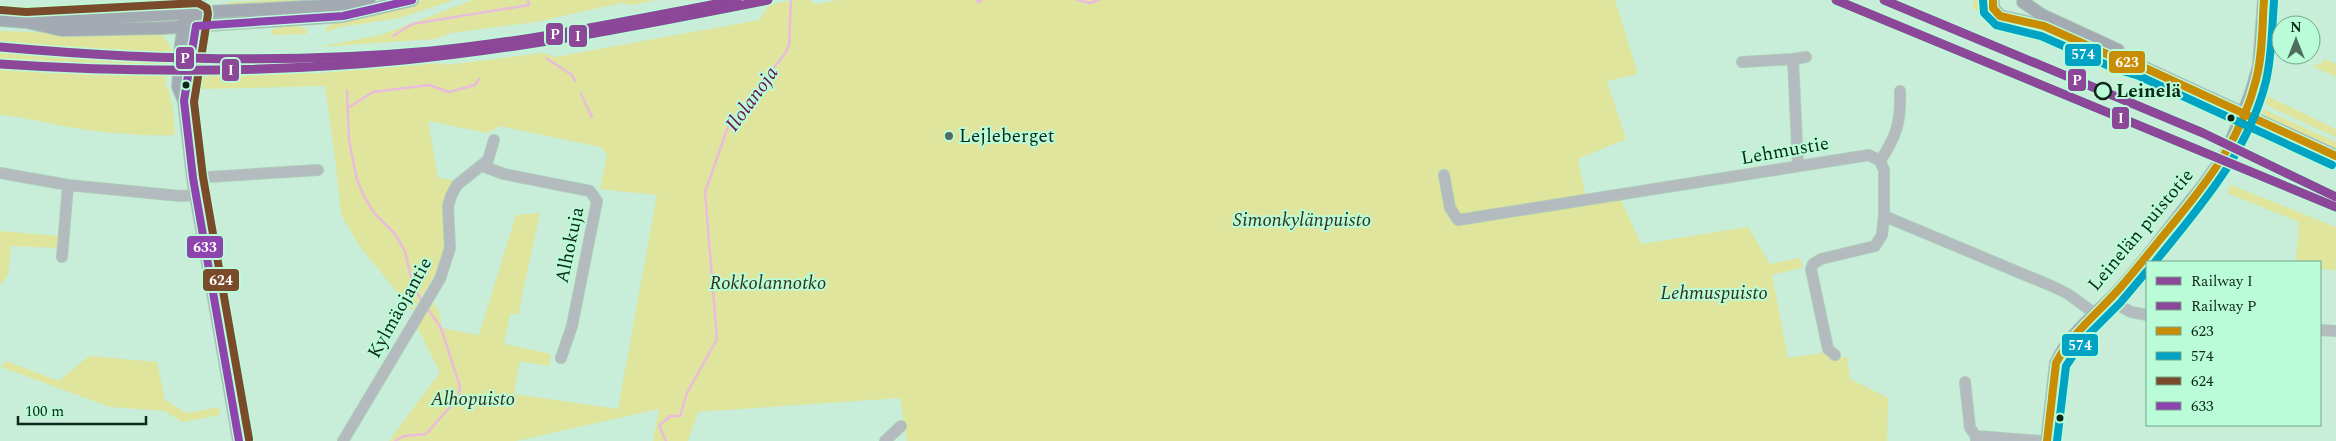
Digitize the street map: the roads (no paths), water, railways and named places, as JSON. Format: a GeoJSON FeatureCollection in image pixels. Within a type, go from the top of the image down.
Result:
{"type":"FeatureCollection","features":[{"type":"Feature","properties":{"kind":"main road"},"geometry":{"type":"LineString","coordinates":[[0,20],[26,22],[62,30],[191,20],[342,5],[370,0]]}},
{"type":"Feature","properties":{"kind":"main road"},"geometry":{"type":"LineString","coordinates":[[191,20],[343,16],[412,0]]}},
{"type":"Feature","properties":{"kind":"main road","name":"Leinelän puistotie"},"geometry":{"type":"LineString","coordinates":[[2047,441],[2056,363],[2060,354],[2094,313],[2109,300],[2202,187],[2226,153],[2250,96],[2259,66],[2264,0]]}},
{"type":"Feature","properties":{"kind":"main road"},"geometry":{"type":"LineString","coordinates":[[1992,1],[1996,13],[2000,16],[2044,26],[2120,60],[2143,67],[2336,156]]}},
{"type":"Feature","properties":{"kind":"main road"},"geometry":{"type":"LineString","coordinates":[[2011,18],[2019,13],[2022,1],[2042,15],[2123,53],[2143,67]]}},
{"type":"Feature","properties":{"kind":"main road"},"geometry":{"type":"LineString","coordinates":[[191,20],[184,101],[193,178],[240,441]]}},
{"type":"Feature","properties":{"kind":"street"},"geometry":{"type":"LineString","coordinates":[[190,0],[191,20]]}},
{"type":"Feature","properties":{"kind":"street"},"geometry":{"type":"LineString","coordinates":[[191,20],[200,0]]}},
{"type":"Feature","properties":{"kind":"street"},"geometry":{"type":"LineString","coordinates":[[1742,62],[1806,57]]}},
{"type":"Feature","properties":{"kind":"street"},"geometry":{"type":"LineString","coordinates":[[1793,59],[1798,166]]}},
{"type":"Feature","properties":{"kind":"street"},"geometry":{"type":"LineString","coordinates":[[1835,355],[1828,349],[1811,269],[1813,264],[1821,259],[1875,246],[1881,239],[1884,216],[1884,170],[1880,161],[1889,148],[1898,125],[1900,91]]}},
{"type":"Feature","properties":{"kind":"street","name":"Kylmäojantie"},"geometry":{"type":"LineString","coordinates":[[343,441],[440,279],[450,248],[448,206],[451,196],[457,185],[488,160],[494,140]]}},
{"type":"Feature","properties":{"kind":"street","name":"Lehmustie"},"geometry":{"type":"LineString","coordinates":[[1444,175],[1450,208],[1458,220],[1662,189],[1864,155],[1875,157],[1880,161]]}},
{"type":"Feature","properties":{"kind":"street","name":"Alhokuja"},"geometry":{"type":"LineString","coordinates":[[482,166],[504,174],[590,191],[597,201],[572,326],[561,358]]}},
{"type":"Feature","properties":{"kind":"street"},"geometry":{"type":"LineString","coordinates":[[193,178],[318,170]]}},
{"type":"Feature","properties":{"kind":"street"},"geometry":{"type":"LineString","coordinates":[[0,173],[68,185],[186,196],[197,195]]}},
{"type":"Feature","properties":{"kind":"street"},"geometry":{"type":"LineString","coordinates":[[62,257],[68,185]]}},
{"type":"Feature","properties":{"kind":"street"},"geometry":{"type":"LineString","coordinates":[[1884,216],[2060,290],[2094,313]]}},
{"type":"Feature","properties":{"kind":"street"},"geometry":{"type":"LineString","coordinates":[[2109,300],[2131,312],[2146,315]]}},
{"type":"Feature","properties":{"kind":"street"},"geometry":{"type":"LineString","coordinates":[[2321,330],[2336,331]]}},
{"type":"Feature","properties":{"kind":"street"},"geometry":{"type":"LineString","coordinates":[[1965,382],[1970,428],[1976,439],[2040,441]]}},
{"type":"Feature","properties":{"kind":"street"},"geometry":{"type":"LineString","coordinates":[[885,441],[900,426]]}},
{"type":"Feature","properties":{"kind":"waterway"},"geometry":{"type":"LineString","coordinates":[[393,36],[412,24],[529,5],[528,0]]}},
{"type":"Feature","properties":{"kind":"waterway","name":"Ilolanoja"},"geometry":{"type":"LineString","coordinates":[[666,441],[659,426],[670,416],[680,416],[687,393],[717,339],[705,192],[728,127],[786,52],[789,45],[791,0]]}},
{"type":"Feature","properties":{"kind":"waterway","name":"Ilolanoja"},"geometry":{"type":"LineString","coordinates":[[977,0],[979,2],[982,0]]}},
{"type":"Feature","properties":{"kind":"waterway","name":"Ilolanoja"},"geometry":{"type":"LineString","coordinates":[[1078,0],[1090,3],[1099,0]]}},
{"type":"Feature","properties":{"kind":"waterway"},"geometry":{"type":"LineString","coordinates":[[546,58],[572,75],[575,81]]}},
{"type":"Feature","properties":{"kind":"waterway"},"geometry":{"type":"LineString","coordinates":[[348,108],[373,92],[429,85],[449,92],[475,85],[479,79]]}},
{"type":"Feature","properties":{"kind":"waterway"},"geometry":{"type":"LineString","coordinates":[[347,91],[349,140],[357,180],[375,214],[395,234],[405,251],[413,286],[422,301]]}},
{"type":"Feature","properties":{"kind":"waterway"},"geometry":{"type":"LineString","coordinates":[[581,94],[592,117]]}},
{"type":"Feature","properties":{"kind":"waterway"},"geometry":{"type":"LineString","coordinates":[[395,441],[404,436],[426,434],[458,398],[460,387],[441,328],[427,308]]}},
{"type":"Feature","properties":{"kind":"rail line","name":"P"},"geometry":{"type":"LineString","coordinates":[[0,47],[107,55],[215,59],[323,58],[377,55],[470,47],[584,29],[737,0]]}},
{"type":"Feature","properties":{"kind":"rail line","name":"I"},"geometry":{"type":"LineString","coordinates":[[0,64],[101,69],[202,70],[303,67],[404,60],[541,42],[768,0]]}},
{"type":"Feature","properties":{"kind":"rail line","name":"I"},"geometry":{"type":"LineString","coordinates":[[1836,0],[2336,207]]}},
{"type":"Feature","properties":{"kind":"rail line","name":"P"},"geometry":{"type":"LineString","coordinates":[[1884,0],[2203,133],[2336,197]]}},
{"type":"Feature","properties":{"kind":"place","name":"Leinelä"},"geometry":{"type":"Point","coordinates":[2103,91]}},
{"type":"Feature","properties":{"kind":"place","name":"Lejleberget"},"geometry":{"type":"Point","coordinates":[949,136]}},
{"type":"Feature","properties":{"kind":"park label","name":"Simonkylänpuisto"},"geometry":{"type":"Point","coordinates":[1302,220]}},
{"type":"Feature","properties":{"kind":"park label","name":"Rokkolannotko"},"geometry":{"type":"Point","coordinates":[768,283]}},
{"type":"Feature","properties":{"kind":"park label","name":"Lehmuspuisto"},"geometry":{"type":"Point","coordinates":[1714,293]}},
{"type":"Feature","properties":{"kind":"park label","name":"Alhopuisto"},"geometry":{"type":"Point","coordinates":[473,399]}}]}
